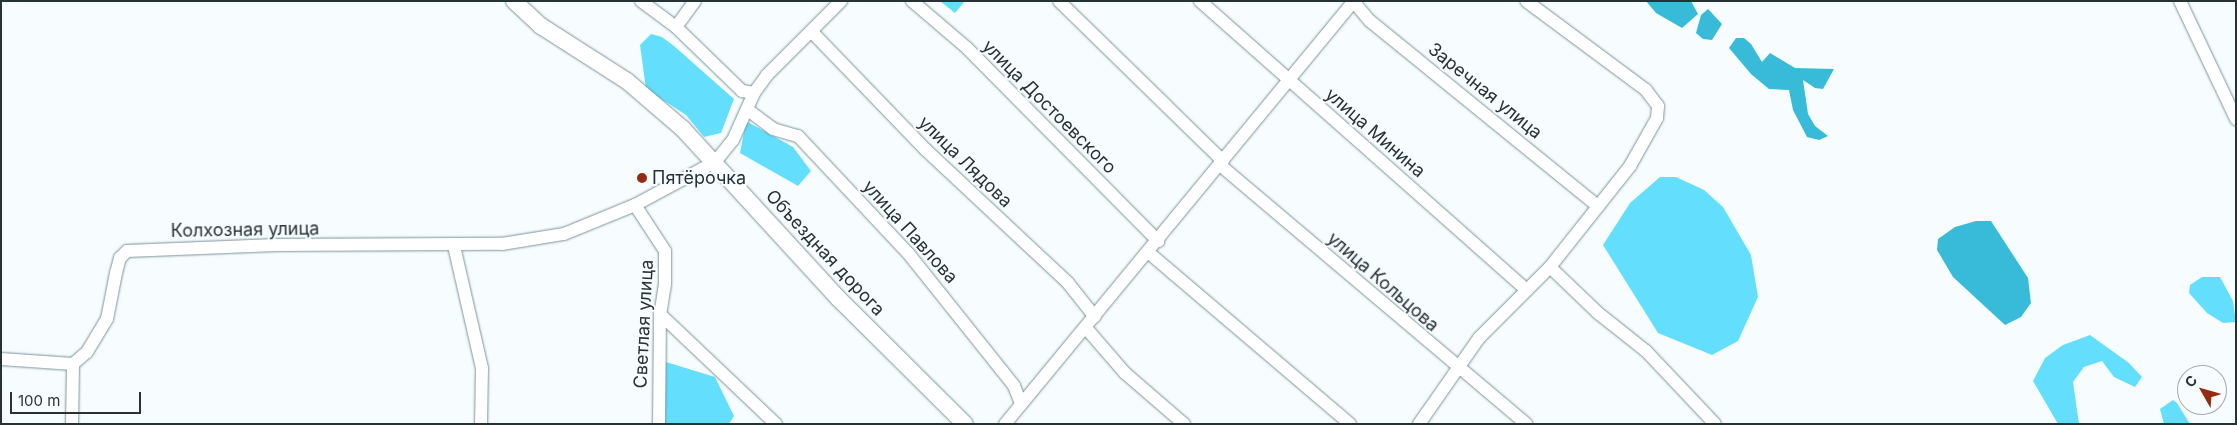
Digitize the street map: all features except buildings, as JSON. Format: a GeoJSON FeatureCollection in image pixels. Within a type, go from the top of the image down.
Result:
{"type":"FeatureCollection","features":[{"type":"Feature","properties":{"kind":"main road","name":"Объездная дорога"},"geometry":{"type":"LineString","coordinates":[[514,1],[541,26],[650,99],[715,162],[839,299],[965,424]]}},
{"type":"Feature","properties":{"kind":"street"},"geometry":{"type":"LineString","coordinates":[[642,1],[676,27],[742,91],[754,93]]}},
{"type":"Feature","properties":{"kind":"street"},"geometry":{"type":"LineString","coordinates":[[676,27],[695,1]]}},
{"type":"Feature","properties":{"kind":"street"},"geometry":{"type":"LineString","coordinates":[[715,162],[733,140],[754,93],[788,53],[812,32],[841,1]]}},
{"type":"Feature","properties":{"kind":"street","name":"улица Достоевского"},"geometry":{"type":"LineString","coordinates":[[912,1],[967,48],[1158,241]]}},
{"type":"Feature","properties":{"kind":"street","name":"улица Кольцова"},"geometry":{"type":"LineString","coordinates":[[1059,1],[1221,163],[1459,370],[1526,424]]}},
{"type":"Feature","properties":{"kind":"street","name":"улица Минина"},"geometry":{"type":"LineString","coordinates":[[1200,1],[1527,290]]}},
{"type":"Feature","properties":{"kind":"street"},"geometry":{"type":"LineString","coordinates":[[1419,424],[1459,370],[1479,338],[1550,267],[1598,206],[1647,139],[1657,118],[1658,106],[1646,90],[1526,1]]}},
{"type":"Feature","properties":{"kind":"street"},"geometry":{"type":"LineString","coordinates":[[2180,1],[2236,119]]}},
{"type":"Feature","properties":{"kind":"street"},"geometry":{"type":"LineString","coordinates":[[1005,424],[1290,82],[1354,2]]}},
{"type":"Feature","properties":{"kind":"street","name":"Заречная улица"},"geometry":{"type":"LineString","coordinates":[[1354,2],[1370,21],[1598,206]]}},
{"type":"Feature","properties":{"kind":"street","name":"улица Лядова"},"geometry":{"type":"LineString","coordinates":[[812,32],[926,150],[1068,283],[1095,317]]}},
{"type":"Feature","properties":{"kind":"street","name":"улица Павлова"},"geometry":{"type":"LineString","coordinates":[[748,110],[773,128],[798,136],[908,252],[1014,386],[1021,403]]}},
{"type":"Feature","properties":{"kind":"street","name":"Колхозная улица"},"geometry":{"type":"LineString","coordinates":[[73,364],[87,352],[107,318],[120,258],[127,251],[276,245],[454,246],[502,244],[564,234],[635,205],[715,162]]}},
{"type":"Feature","properties":{"kind":"street","name":"Светлая улица"},"geometry":{"type":"LineString","coordinates":[[635,205],[665,251],[665,284],[660,314],[659,424]]}},
{"type":"Feature","properties":{"kind":"street"},"geometry":{"type":"LineString","coordinates":[[454,246],[482,368],[481,424]]}},
{"type":"Feature","properties":{"kind":"street"},"geometry":{"type":"LineString","coordinates":[[1148,252],[1288,368],[1350,424]]}},
{"type":"Feature","properties":{"kind":"street"},"geometry":{"type":"LineString","coordinates":[[1550,267],[1598,312],[1646,351],[1715,424]]}},
{"type":"Feature","properties":{"kind":"street"},"geometry":{"type":"LineString","coordinates":[[660,314],[776,424]]}},
{"type":"Feature","properties":{"kind":"street"},"geometry":{"type":"LineString","coordinates":[[1086,328],[1125,373],[1184,424]]}},
{"type":"Feature","properties":{"kind":"street"},"geometry":{"type":"LineString","coordinates":[[1,359],[73,364],[72,424]]}},
{"type":"Feature","properties":{"kind":"shaded area"},"geometry":{"type":"Polygon","coordinates":[[[940,1],[965,1],[955,13],[940,1]]]}},
{"type":"Feature","properties":{"kind":"shaded area"},"geometry":{"type":"Polygon","coordinates":[[[1646,1],[1691,1],[1698,14],[1682,28],[1656,13],[1646,1]]]}},
{"type":"Feature","properties":{"kind":"shaded area"},"geometry":{"type":"Polygon","coordinates":[[[1708,9],[1722,24],[1712,40],[1703,39],[1696,33],[1701,15],[1708,9]]]}},
{"type":"Feature","properties":{"kind":"shaded area"},"geometry":{"type":"Polygon","coordinates":[[[651,34],[662,37],[674,46],[734,99],[721,133],[704,137],[686,115],[646,89],[640,45],[651,34]]]}},
{"type":"Feature","properties":{"kind":"shaded area"},"geometry":{"type":"Polygon","coordinates":[[[1736,38],[1744,38],[1751,44],[1762,62],[1770,53],[1795,68],[1834,69],[1823,89],[1815,88],[1803,80],[1808,114],[1815,126],[1828,136],[1819,140],[1807,137],[1793,110],[1789,90],[1769,89],[1751,74],[1729,48],[1736,38]]]}},
{"type":"Feature","properties":{"kind":"shaded area"},"geometry":{"type":"Polygon","coordinates":[[[746,121],[793,147],[811,171],[798,186],[740,153],[746,121]]]}},
{"type":"Feature","properties":{"kind":"shaded area"},"geometry":{"type":"Polygon","coordinates":[[[1660,177],[1676,177],[1704,190],[1723,207],[1751,255],[1758,297],[1738,341],[1712,355],[1658,333],[1603,245],[1630,203],[1660,177]]]}},
{"type":"Feature","properties":{"kind":"shaded area"},"geometry":{"type":"Polygon","coordinates":[[[1976,221],[1991,221],[2028,278],[2031,303],[2021,317],[2005,325],[1953,277],[1937,250],[1938,239],[1955,227],[1976,221]]]}},
{"type":"Feature","properties":{"kind":"shaded area"},"geometry":{"type":"Polygon","coordinates":[[[2202,277],[2220,277],[2233,301],[2236,322],[2223,323],[2207,313],[2189,293],[2190,285],[2202,277]]]}},
{"type":"Feature","properties":{"kind":"shaded area"},"geometry":{"type":"Polygon","coordinates":[[[2090,335],[2129,363],[2142,377],[2135,387],[2114,377],[2102,361],[2084,367],[2073,382],[2079,424],[2058,424],[2033,381],[2045,358],[2063,345],[2090,335]]]}},
{"type":"Feature","properties":{"kind":"shaded area"},"geometry":{"type":"Polygon","coordinates":[[[666,362],[715,377],[734,416],[729,424],[664,424],[666,362]]]}},
{"type":"Feature","properties":{"kind":"shaded area"},"geometry":{"type":"Polygon","coordinates":[[[2173,400],[2177,403],[2177,415],[2184,415],[2190,424],[2164,424],[2160,409],[2173,400]]]}},
{"type":"Feature","properties":{"kind":"place","name":"Пятёрочка"},"geometry":{"type":"Point","coordinates":[642,178]}}]}
